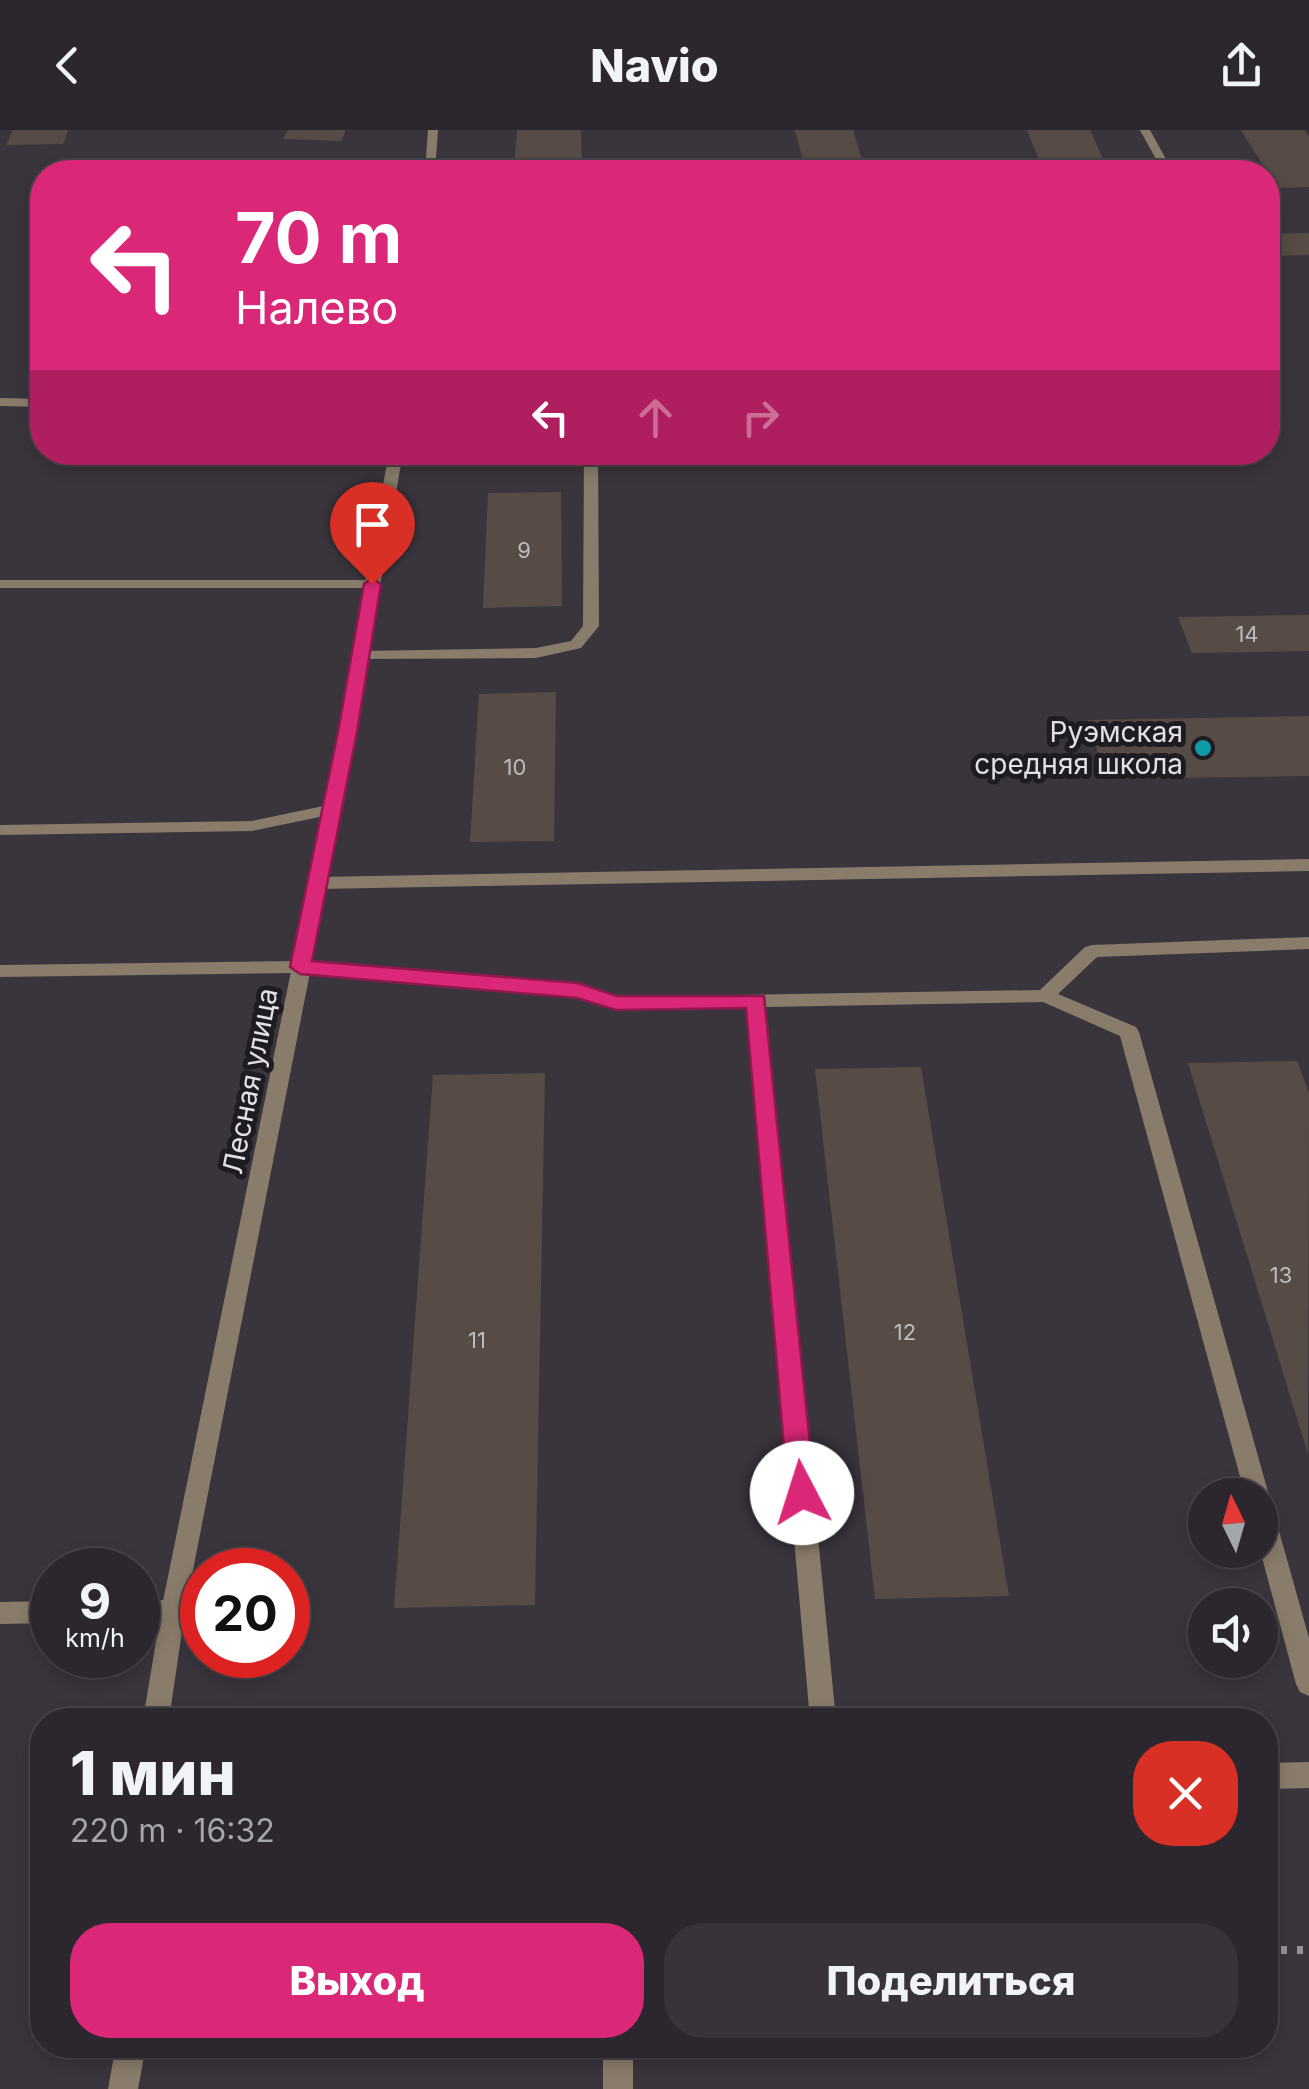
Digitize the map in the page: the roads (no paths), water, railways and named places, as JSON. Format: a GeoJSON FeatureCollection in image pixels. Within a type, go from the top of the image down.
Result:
{"type":"FeatureCollection","features":[{"type":"Feature","properties":{"kind":"street"},"geometry":{"type":"LineString","coordinates":[[431,160],[433,130]]}},
{"type":"Feature","properties":{"kind":"street"},"geometry":{"type":"LineString","coordinates":[[1145,130],[1161,160]]}},
{"type":"Feature","properties":{"kind":"street"},"geometry":{"type":"LineString","coordinates":[[0,402],[30,403]]}},
{"type":"Feature","properties":{"kind":"street","name":"Лесная улица"},"geometry":{"type":"LineString","coordinates":[[158,1708],[172,1611],[333,809],[394,465]]}},
{"type":"Feature","properties":{"kind":"street"},"geometry":{"type":"LineString","coordinates":[[362,656],[536,653],[576,645],[591,626],[591,465]]}},
{"type":"Feature","properties":{"kind":"street"},"geometry":{"type":"LineString","coordinates":[[0,584],[372,584]]}},
{"type":"Feature","properties":{"kind":"street"},"geometry":{"type":"LineString","coordinates":[[0,830],[252,826],[333,809]]}},
{"type":"Feature","properties":{"kind":"street"},"geometry":{"type":"LineString","coordinates":[[318,883],[1309,864]]}},
{"type":"Feature","properties":{"kind":"street"},"geometry":{"type":"LineString","coordinates":[[1045,996],[1092,952],[1309,943]]}},
{"type":"Feature","properties":{"kind":"street"},"geometry":{"type":"LineString","coordinates":[[0,971],[300,967],[578,990],[616,1003],[1045,996],[1130,1032],[1252,1478]]}},
{"type":"Feature","properties":{"kind":"street"},"geometry":{"type":"LineString","coordinates":[[756,1001],[822,1708]]}},
{"type":"Feature","properties":{"kind":"street"},"geometry":{"type":"LineString","coordinates":[[1277,1568],[1309,1684]]}},
{"type":"Feature","properties":{"kind":"street"},"geometry":{"type":"LineString","coordinates":[[160,1611],[172,1611]]}},
{"type":"Feature","properties":{"kind":"street"},"geometry":{"type":"LineString","coordinates":[[0,1613],[30,1612]]}},
{"type":"Feature","properties":{"kind":"street"},"geometry":{"type":"LineString","coordinates":[[1278,1775],[1309,1774]]}},
{"type":"Feature","properties":{"kind":"street"},"geometry":{"type":"LineString","coordinates":[[123,2089],[128,2058]]}},
{"type":"Feature","properties":{"kind":"street"},"geometry":{"type":"LineString","coordinates":[[618,2058],[618,2089]]}},
{"type":"Feature","properties":{"kind":"place","name":"Руэмская средняя школа"},"geometry":{"type":"Point","coordinates":[1203,748]}}]}
